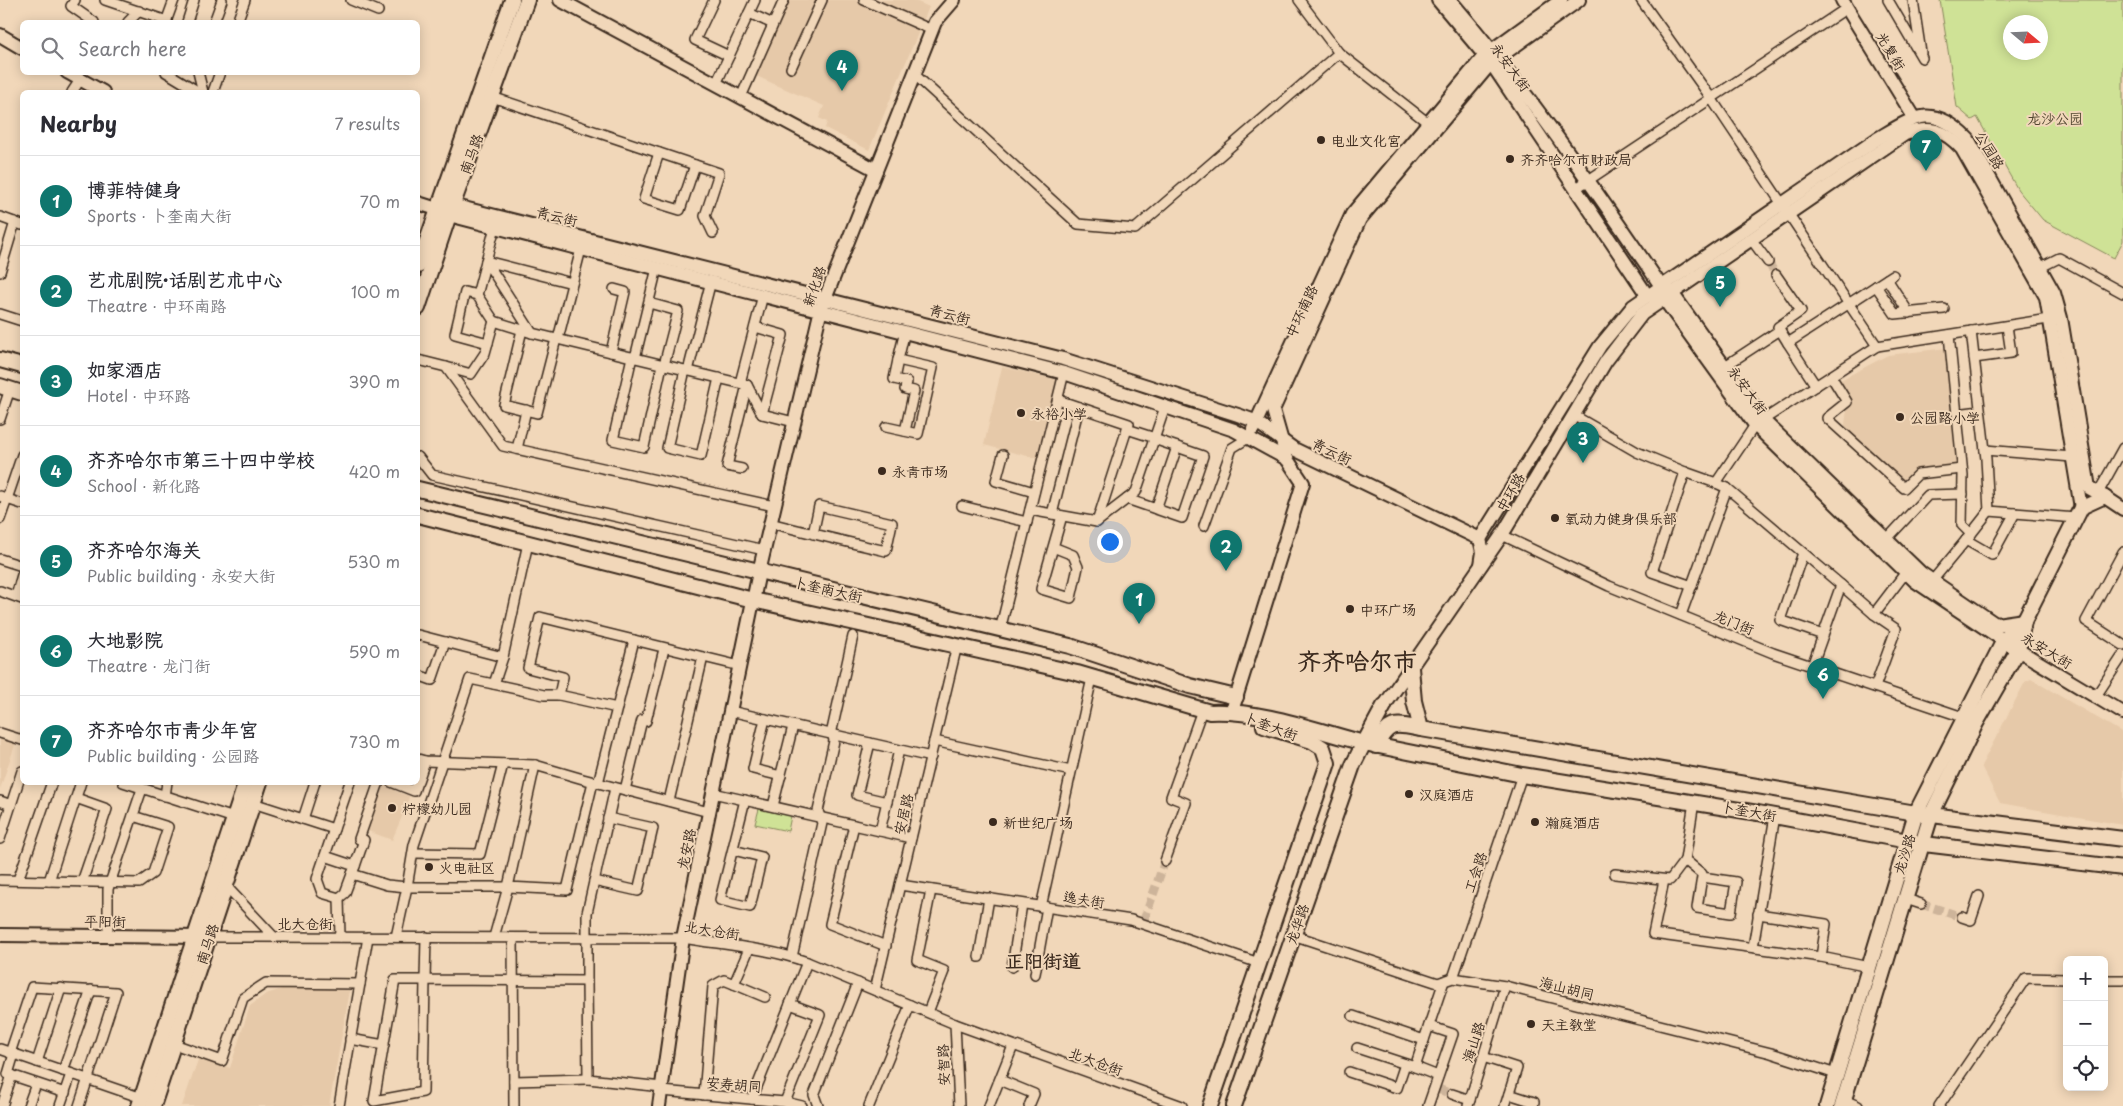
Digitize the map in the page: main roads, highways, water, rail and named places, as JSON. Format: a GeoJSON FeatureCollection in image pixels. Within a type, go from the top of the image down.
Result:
{"type":"FeatureCollection","features":[{"type":"Feature","properties":{"kind":"main road","name":"南马路"},"geometry":{"type":"LineString","coordinates":[[420,301],[446,209],[512,0]]}},
{"type":"Feature","properties":{"kind":"main road","name":"南马路"},"geometry":{"type":"LineString","coordinates":[[420,262],[446,209],[492,97],[527,0]]}},
{"type":"Feature","properties":{"kind":"main road"},"geometry":{"type":"LineString","coordinates":[[560,0],[876,170]]}},
{"type":"Feature","properties":{"kind":"main road","name":"新化路"},"geometry":{"type":"LineString","coordinates":[[753,600],[822,303],[935,22],[954,0]]}},
{"type":"Feature","properties":{"kind":"main road","name":"永安大街"},"geometry":{"type":"LineString","coordinates":[[1438,0],[1492,56],[1575,189],[1647,295]]}},
{"type":"Feature","properties":{"kind":"main road","name":"永安大街"},"geometry":{"type":"LineString","coordinates":[[1450,0],[1588,180],[1668,296],[1759,422],[1915,581],[2018,650],[2123,713]]}},
{"type":"Feature","properties":{"kind":"main road","name":"中环南路"},"geometry":{"type":"LineString","coordinates":[[1250,438],[1255,422],[1352,214],[1432,126],[1492,56],[1561,0]]}},
{"type":"Feature","properties":{"kind":"main road","name":"中环南路"},"geometry":{"type":"LineString","coordinates":[[1492,56],[1579,0]]}},
{"type":"Feature","properties":{"kind":"main road","name":"光复街"},"geometry":{"type":"LineString","coordinates":[[1845,3],[1914,117]]}},
{"type":"Feature","properties":{"kind":"main road"},"geometry":{"type":"LineString","coordinates":[[0,36],[20,47]]}},
{"type":"Feature","properties":{"kind":"main road"},"geometry":{"type":"LineString","coordinates":[[72,75],[99,90]]}},
{"type":"Feature","properties":{"kind":"main road","name":"公园路"},"geometry":{"type":"LineString","coordinates":[[1668,296],[1752,239],[1785,209],[1877,140],[1914,117],[1936,117],[1946,120],[1956,126],[1968,139],[2035,270],[2055,318],[2089,488],[2101,495]]}},
{"type":"Feature","properties":{"kind":"main road","name":"中环南路"},"geometry":{"type":"LineString","coordinates":[[1232,711],[1303,483],[1287,459],[1273,410],[1360,220],[1432,126]]}},
{"type":"Feature","properties":{"kind":"main road","name":"公园路"},"geometry":{"type":"LineString","coordinates":[[1647,295],[1904,134],[1920,129],[1934,130],[1946,134],[1962,149],[2035,270]]}},
{"type":"Feature","properties":{"kind":"main road"},"geometry":{"type":"LineString","coordinates":[[420,203],[446,209]]}},
{"type":"Feature","properties":{"kind":"main road","name":"青云街"},"geometry":{"type":"LineString","coordinates":[[446,209],[495,227],[711,282],[763,295],[822,303],[905,331],[1064,373],[1166,407],[1250,438],[1287,459]]}},
{"type":"Feature","properties":{"kind":"main road","name":"青云街"},"geometry":{"type":"LineString","coordinates":[[446,209],[822,303],[1063,359],[1255,422],[1294,449],[1480,539]]}},
{"type":"Feature","properties":{"kind":"main road"},"geometry":{"type":"LineString","coordinates":[[1647,295],[1668,296]]}},
{"type":"Feature","properties":{"kind":"main road","name":"中环路"},"geometry":{"type":"LineString","coordinates":[[1480,539],[1600,346],[1633,306],[1647,295]]}},
{"type":"Feature","properties":{"kind":"main road","name":"永安大街"},"geometry":{"type":"LineString","coordinates":[[1668,296],[1725,366],[1759,422],[1921,573],[1997,625]]}},
{"type":"Feature","properties":{"kind":"main road","name":"中环路"},"geometry":{"type":"LineString","coordinates":[[1384,706],[1502,535],[1606,361],[1642,314],[1668,296]]}},
{"type":"Feature","properties":{"kind":"main road","name":"公园路"},"geometry":{"type":"LineString","coordinates":[[2055,318],[2079,513]]}},
{"type":"Feature","properties":{"kind":"main road"},"geometry":{"type":"LineString","coordinates":[[0,360],[20,365]]}},
{"type":"Feature","properties":{"kind":"main road","name":"卜奎南大街"},"geometry":{"type":"LineString","coordinates":[[420,489],[1070,646],[1190,686],[1236,697]]}},
{"type":"Feature","properties":{"kind":"main road"},"geometry":{"type":"LineString","coordinates":[[2079,513],[2101,495],[2123,509]]}},
{"type":"Feature","properties":{"kind":"main road","name":"龙沙路"},"geometry":{"type":"LineString","coordinates":[[1843,1103],[1924,844],[1931,815],[1976,723],[2018,650],[2024,621],[2079,513]]}},
{"type":"Feature","properties":{"kind":"main road","name":"卜奎南大街"},"geometry":{"type":"LineString","coordinates":[[420,515],[753,600],[957,645],[1092,678],[1210,712],[1232,711]]}},
{"type":"Feature","properties":{"kind":"main road"},"geometry":{"type":"LineString","coordinates":[[1480,539],[1483,552],[1481,566]]}},
{"type":"Feature","properties":{"kind":"main road","name":"龙安路"},"geometry":{"type":"LineString","coordinates":[[659,1106],[683,938],[753,600]]}},
{"type":"Feature","properties":{"kind":"main road"},"geometry":{"type":"LineString","coordinates":[[1997,625],[2024,621]]}},
{"type":"Feature","properties":{"kind":"main road","name":"龙沙路"},"geometry":{"type":"LineString","coordinates":[[1827,1106],[1916,814],[1963,717],[2004,640],[2024,621]]}},
{"type":"Feature","properties":{"kind":"main road"},"geometry":{"type":"LineString","coordinates":[[1411,668],[1414,701],[1421,729]]}},
{"type":"Feature","properties":{"kind":"main road","name":"龙华路"},"geometry":{"type":"LineString","coordinates":[[1234,1106],[1353,766],[1370,745],[1384,706]]}},
{"type":"Feature","properties":{"kind":"main road","name":"卜奎大街"},"geometry":{"type":"LineString","coordinates":[[1232,711],[1256,715],[1370,745],[1522,775],[1694,802],[1924,844],[2123,868]]}},
{"type":"Feature","properties":{"kind":"main road","name":"卜奎大街"},"geometry":{"type":"LineString","coordinates":[[1232,711],[1253,723],[1312,741],[1323,748],[1328,762]]}},
{"type":"Feature","properties":{"kind":"main road","name":"卜奎大街"},"geometry":{"type":"LineString","coordinates":[[1370,745],[1395,724],[1916,814],[2123,840]]}},
{"type":"Feature","properties":{"kind":"main road","name":"龙华路"},"geometry":{"type":"LineString","coordinates":[[1210,1106],[1328,762]]}},
{"type":"Feature","properties":{"kind":"main road","name":"南马路"},"geometry":{"type":"LineString","coordinates":[[145,1103],[174,1044],[234,818],[245,785]]}},
{"type":"Feature","properties":{"kind":"main road","name":"南马路"},"geometry":{"type":"LineString","coordinates":[[145,1103],[202,937],[226,886],[259,785]]}},
{"type":"Feature","properties":{"kind":"main road","name":"平阳街"},"geometry":{"type":"LineString","coordinates":[[0,934],[202,937]]}},
{"type":"Feature","properties":{"kind":"tunnel"},"geometry":{"type":"LineString","coordinates":[[1768,262],[1776,275]]}},
{"type":"Feature","properties":{"kind":"tunnel"},"geometry":{"type":"LineString","coordinates":[[1144,920],[1165,861]]}},
{"type":"Feature","properties":{"kind":"tunnel"},"geometry":{"type":"LineString","coordinates":[[1921,904],[1962,917]]}},
{"type":"Feature","properties":{"kind":"tunnel"},"geometry":{"type":"LineString","coordinates":[[1438,1089],[1452,1094]]}},
{"type":"Feature","properties":{"kind":"place","name":"齐齐哈尔市第三十四中学校"},"geometry":{"type":"Point","coordinates":[842,91]}},
{"type":"Feature","properties":{"kind":"place","name":"电业文化宫"},"geometry":{"type":"Point","coordinates":[1321,140]}},
{"type":"Feature","properties":{"kind":"place","name":"齐齐哈尔市财政局"},"geometry":{"type":"Point","coordinates":[1510,159]}},
{"type":"Feature","properties":{"kind":"place","name":"齐齐哈尔市青少年宫"},"geometry":{"type":"Point","coordinates":[1926,171]}},
{"type":"Feature","properties":{"kind":"place","name":"齐齐哈尔海关"},"geometry":{"type":"Point","coordinates":[1720,307]}},
{"type":"Feature","properties":{"kind":"place","name":"永裕小学"},"geometry":{"type":"Point","coordinates":[1021,413]}},
{"type":"Feature","properties":{"kind":"place","name":"公园路小学"},"geometry":{"type":"Point","coordinates":[1900,417]}},
{"type":"Feature","properties":{"kind":"place","name":"如家酒店"},"geometry":{"type":"Point","coordinates":[1583,463]}},
{"type":"Feature","properties":{"kind":"place","name":"永青市场"},"geometry":{"type":"Point","coordinates":[882,471]}},
{"type":"Feature","properties":{"kind":"place","name":"氧动力健身俱乐部"},"geometry":{"type":"Point","coordinates":[1555,518]}},
{"type":"Feature","properties":{"kind":"place","name":"艺术剧院·话剧艺术中心"},"geometry":{"type":"Point","coordinates":[1226,571]}},
{"type":"Feature","properties":{"kind":"place","name":"中环广场"},"geometry":{"type":"Point","coordinates":[1350,609]}},
{"type":"Feature","properties":{"kind":"place","name":"博菲特健身"},"geometry":{"type":"Point","coordinates":[1139,624]}},
{"type":"Feature","properties":{"kind":"place","name":"大地影院"},"geometry":{"type":"Point","coordinates":[1823,699]}},
{"type":"Feature","properties":{"kind":"place","name":"汉庭酒店"},"geometry":{"type":"Point","coordinates":[1409,794]}},
{"type":"Feature","properties":{"kind":"place","name":"柠檬幼儿园"},"geometry":{"type":"Point","coordinates":[392,808]}},
{"type":"Feature","properties":{"kind":"place","name":"新世纪广场"},"geometry":{"type":"Point","coordinates":[993,822]}},
{"type":"Feature","properties":{"kind":"place","name":"瀚庭酒店"},"geometry":{"type":"Point","coordinates":[1535,822]}},
{"type":"Feature","properties":{"kind":"place","name":"火电社区"},"geometry":{"type":"Point","coordinates":[429,867]}},
{"type":"Feature","properties":{"kind":"place","name":"天主教堂"},"geometry":{"type":"Point","coordinates":[1531,1024]}},
{"type":"Feature","properties":{"kind":"district","name":"齐齐哈尔市"},"geometry":{"type":"Point","coordinates":[1357,660]}},
{"type":"Feature","properties":{"kind":"district","name":"正阳街道"},"geometry":{"type":"Point","coordinates":[1043,960]}},
{"type":"Feature","properties":{"kind":"park label","name":"龙沙公园"},"geometry":{"type":"Point","coordinates":[2055,118]}}]}
